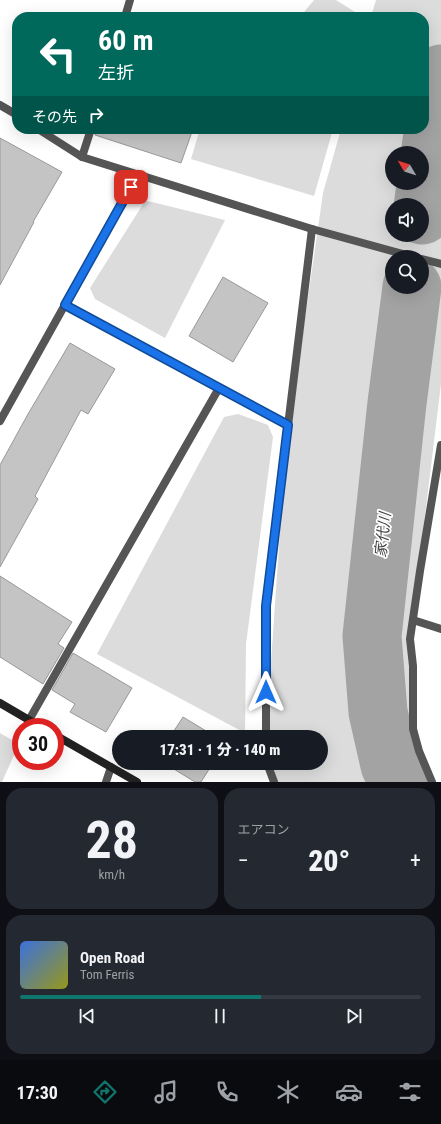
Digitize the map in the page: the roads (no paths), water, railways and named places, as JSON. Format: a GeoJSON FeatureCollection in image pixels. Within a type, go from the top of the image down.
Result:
{"type":"FeatureCollection","features":[{"type":"Feature","properties":{"kind":"street"},"geometry":{"type":"LineString","coordinates":[[126,12],[130,0]]}},
{"type":"Feature","properties":{"kind":"street"},"geometry":{"type":"LineString","coordinates":[[0,105],[12,113]]}},
{"type":"Feature","properties":{"kind":"street"},"geometry":{"type":"LineString","coordinates":[[46,134],[82,157],[312,229],[388,250]]}},
{"type":"Feature","properties":{"kind":"street"},"geometry":{"type":"LineString","coordinates":[[82,157],[89,134]]}},
{"type":"Feature","properties":{"kind":"street"},"geometry":{"type":"LineString","coordinates":[[0,421],[138,174]]}},
{"type":"Feature","properties":{"kind":"street"},"geometry":{"type":"LineString","coordinates":[[266,730],[266,606],[312,229]]}},
{"type":"Feature","properties":{"kind":"street"},"geometry":{"type":"LineString","coordinates":[[429,261],[441,264]]}},
{"type":"Feature","properties":{"kind":"street"},"geometry":{"type":"LineString","coordinates":[[65,305],[288,425]]}},
{"type":"Feature","properties":{"kind":"street"},"geometry":{"type":"LineString","coordinates":[[30,718],[219,388]]}},
{"type":"Feature","properties":{"kind":"street"},"geometry":{"type":"LineString","coordinates":[[432,782],[419,751],[413,729],[413,666],[410,639],[441,445]]}},
{"type":"Feature","properties":{"kind":"street"},"geometry":{"type":"LineString","coordinates":[[413,620],[441,629]]}},
{"type":"Feature","properties":{"kind":"street"},"geometry":{"type":"LineString","coordinates":[[0,704],[25,718]]}},
{"type":"Feature","properties":{"kind":"street"},"geometry":{"type":"LineString","coordinates":[[64,740],[137,782]]}},
{"type":"Feature","properties":{"kind":"street"},"geometry":{"type":"LineString","coordinates":[[106,782],[111,767]]}},
{"type":"Feature","properties":{"kind":"street"},"geometry":{"type":"LineString","coordinates":[[270,770],[274,782]]}},
{"type":"Feature","properties":{"kind":"waterway","name":"家代川"},"geometry":{"type":"LineString","coordinates":[[424,198],[441,74]]}},
{"type":"Feature","properties":{"kind":"waterway","name":"家代川"},"geometry":{"type":"LineString","coordinates":[[398,782],[390,765],[378,712],[372,636],[397,403],[411,294]]}}]}
